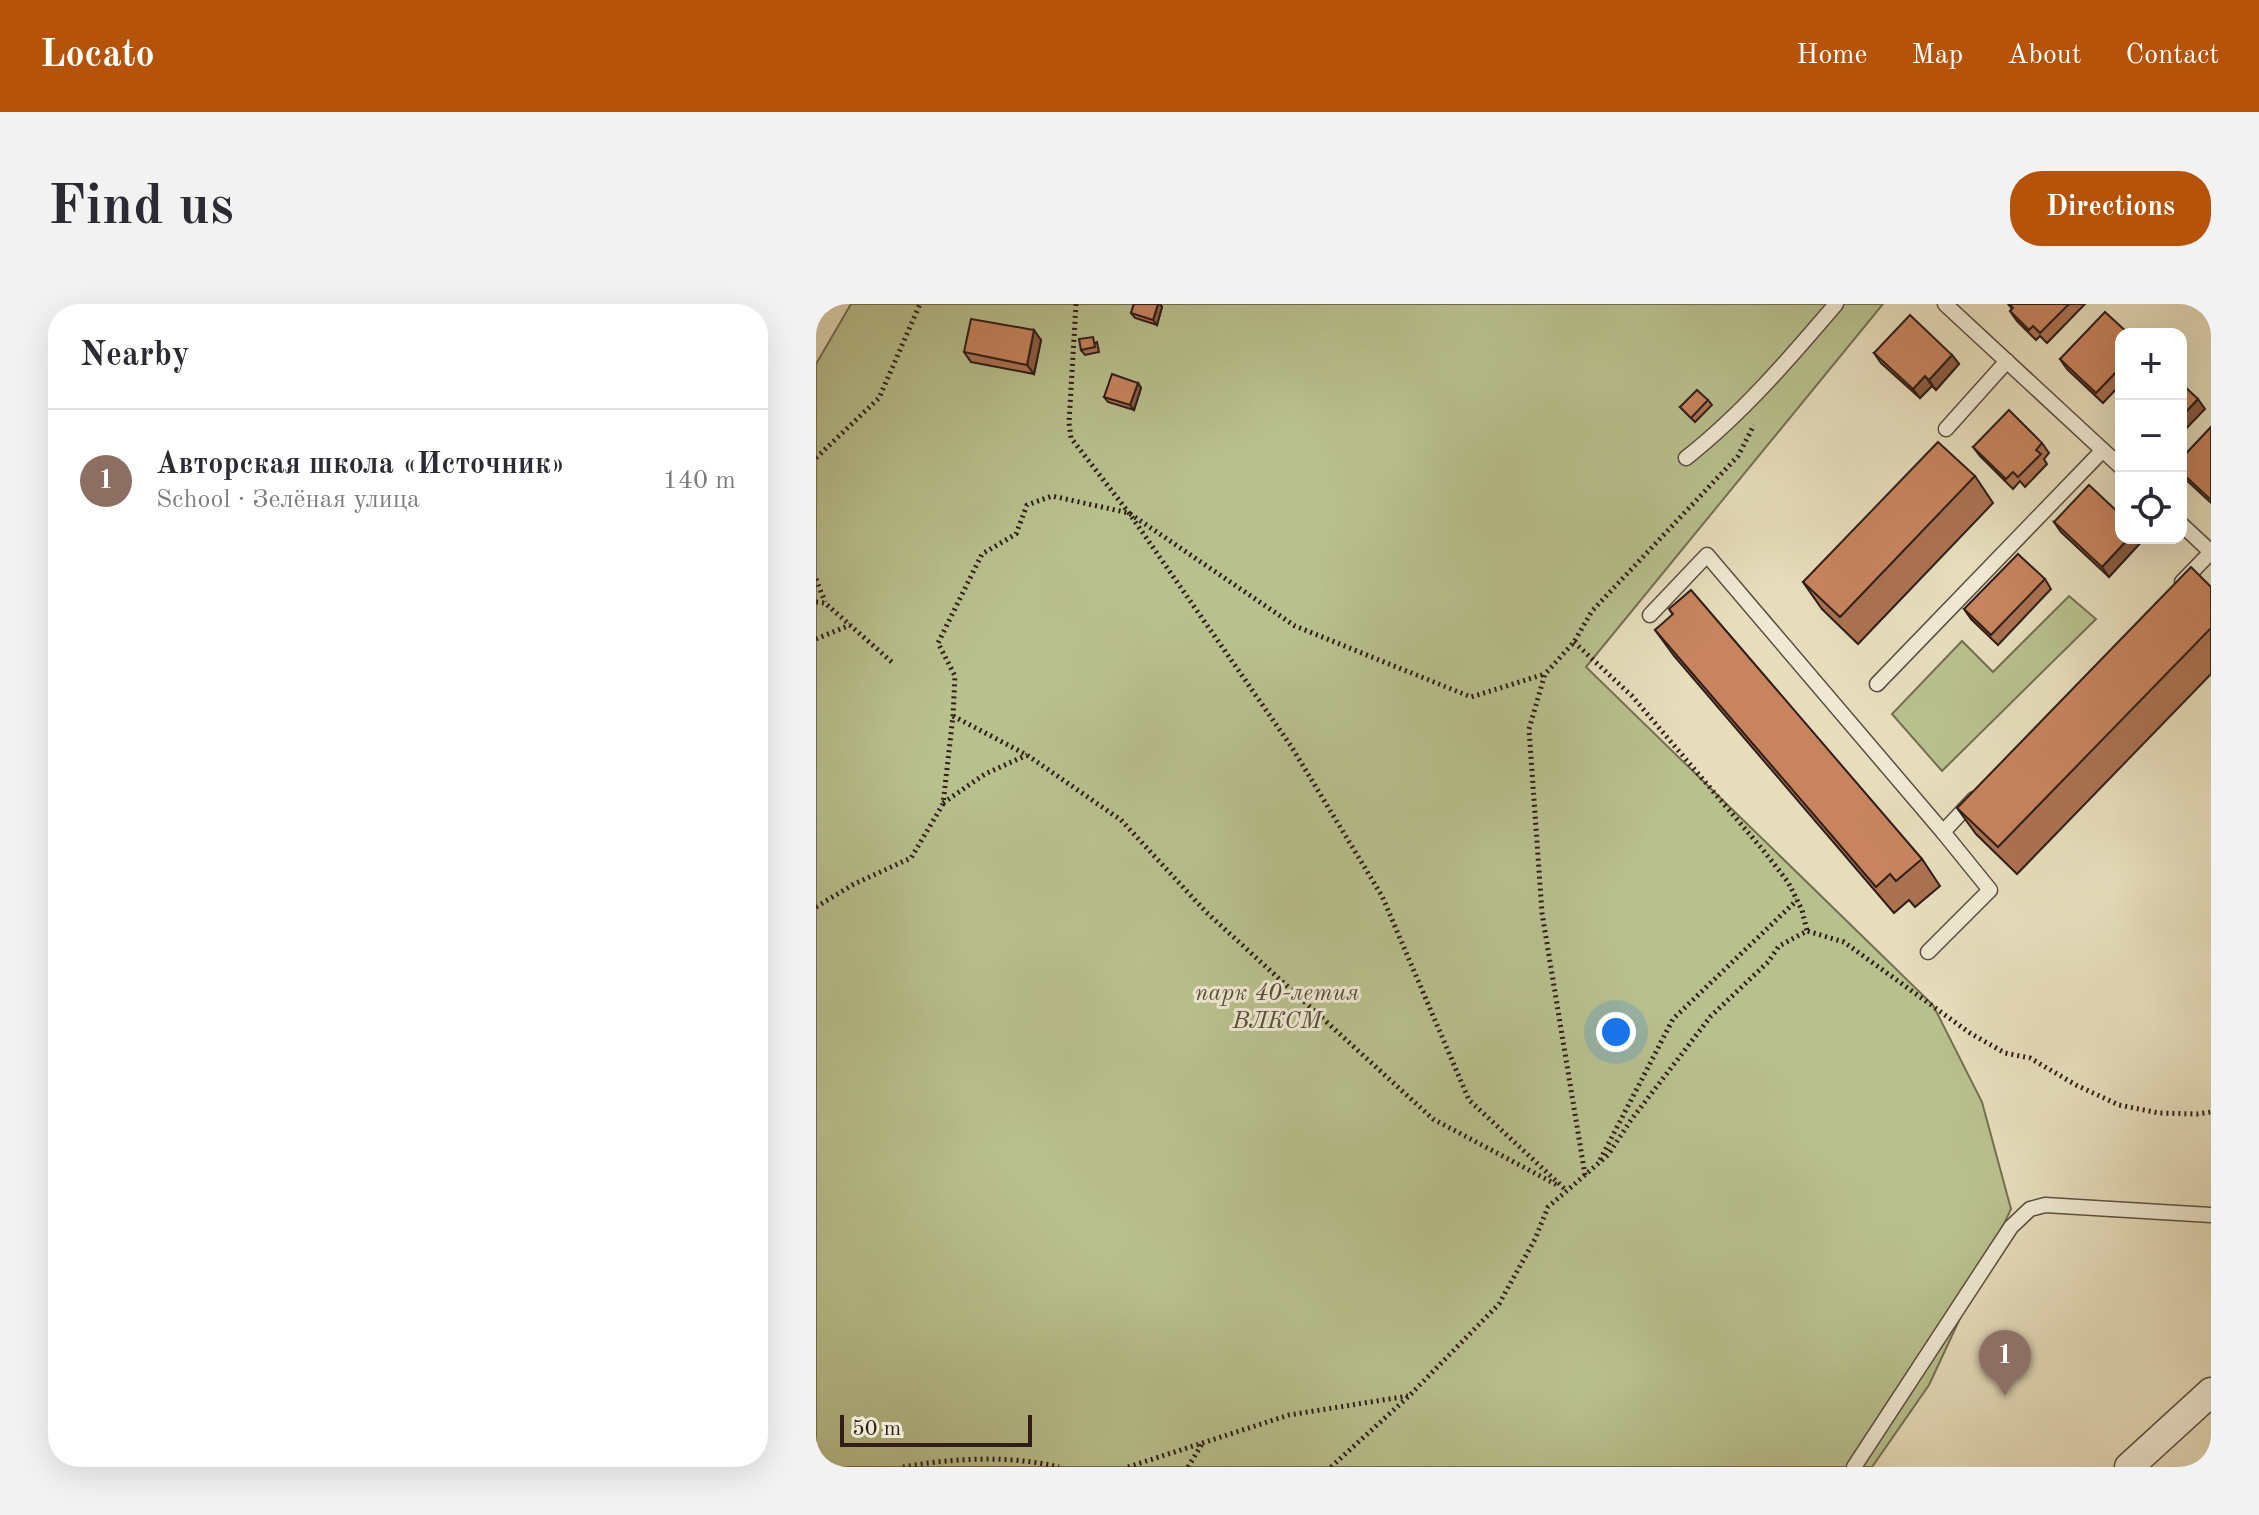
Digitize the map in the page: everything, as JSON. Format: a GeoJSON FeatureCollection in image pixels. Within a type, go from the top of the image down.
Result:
{"type":"FeatureCollection","features":[{"type":"Feature","properties":{"kind":"street"},"geometry":{"type":"LineString","coordinates":[[2129,1467],[2211,1392]]}},
{"type":"Feature","properties":{"kind":"lane"},"geometry":{"type":"LineString","coordinates":[[1686,458],[1786,361],[1836,304]]}},
{"type":"Feature","properties":{"kind":"lane"},"geometry":{"type":"LineString","coordinates":[[1945,304],[2115,461]]}},
{"type":"Feature","properties":{"kind":"lane"},"geometry":{"type":"LineString","coordinates":[[1946,429],[2007,361]]}},
{"type":"Feature","properties":{"kind":"lane"},"geometry":{"type":"LineString","coordinates":[[1877,684],[2103,450]]}},
{"type":"Feature","properties":{"kind":"lane"},"geometry":{"type":"LineString","coordinates":[[2168,597],[2211,552],[2187,530]]}},
{"type":"Feature","properties":{"kind":"lane"},"geometry":{"type":"LineString","coordinates":[[1650,615],[1707,555],[1943,832],[1990,890],[1928,952]]}},
{"type":"Feature","properties":{"kind":"lane"},"geometry":{"type":"LineString","coordinates":[[1943,832],[1986,787]]}},
{"type":"Feature","properties":{"kind":"lane"},"geometry":{"type":"LineString","coordinates":[[1854,1467],[2011,1227],[2030,1209],[2045,1205],[2211,1215]]}},
{"type":"Feature","properties":{"kind":"path"},"geometry":{"type":"LineString","coordinates":[[816,458],[879,398],[920,304]]}},
{"type":"Feature","properties":{"kind":"path"},"geometry":{"type":"LineString","coordinates":[[1076,304],[1069,423],[1071,438],[1129,513],[1291,746],[1382,896],[1469,1100],[1567,1191]]}},
{"type":"Feature","properties":{"kind":"path"},"geometry":{"type":"LineString","coordinates":[[1585,1176],[1542,913],[1529,729],[1545,674],[1574,642],[1592,611],[1738,456],[1759,416]]}},
{"type":"Feature","properties":{"kind":"path"},"geometry":{"type":"LineString","coordinates":[[943,804],[955,676],[938,643],[982,554],[1016,534],[1027,505],[1052,496],[1129,513],[1295,626],[1471,697],[1545,674]]}},
{"type":"Feature","properties":{"kind":"path"},"geometry":{"type":"LineString","coordinates":[[816,579],[825,603],[894,664]]}},
{"type":"Feature","properties":{"kind":"path"},"geometry":{"type":"LineString","coordinates":[[816,602],[825,603]]}},
{"type":"Feature","properties":{"kind":"path"},"geometry":{"type":"LineString","coordinates":[[816,639],[850,625]]}},
{"type":"Feature","properties":{"kind":"path"},"geometry":{"type":"LineString","coordinates":[[1574,642],[1632,696],[1763,850],[1788,882],[1802,910],[1807,931]]}},
{"type":"Feature","properties":{"kind":"path"},"geometry":{"type":"LineString","coordinates":[[953,716],[1027,755],[1121,820],[1206,912],[1433,1119],[1567,1191]]}},
{"type":"Feature","properties":{"kind":"path"},"geometry":{"type":"LineString","coordinates":[[816,907],[854,884],[911,858],[943,804],[985,774],[1027,755]]}},
{"type":"Feature","properties":{"kind":"path"},"geometry":{"type":"LineString","coordinates":[[1598,1164],[1673,1019],[1797,900]]}},
{"type":"Feature","properties":{"kind":"path"},"geometry":{"type":"LineString","coordinates":[[1331,1467],[1409,1396],[1499,1304],[1535,1239],[1548,1207],[1608,1155],[1711,1016],[1768,962],[1779,946],[1807,931],[1844,942],[1970,1033],[2005,1053],[2030,1058],[2119,1105],[2159,1113],[2211,1112]]}},
{"type":"Feature","properties":{"kind":"path"},"geometry":{"type":"LineString","coordinates":[[1128,1467],[1289,1415],[1409,1396]]}},
{"type":"Feature","properties":{"kind":"path"},"geometry":{"type":"LineString","coordinates":[[1188,1467],[1203,1443]]}},
{"type":"Feature","properties":{"kind":"path"},"geometry":{"type":"LineString","coordinates":[[903,1467],[943,1460],[1033,1461],[1059,1467]]}},
{"type":"Feature","properties":{"kind":"green space","name":"парк 40-летия ВЛКСМ"},"geometry":{"type":"Polygon","coordinates":[[[851,304],[1883,304],[1586,667],[1933,1005],[1982,1102],[2011,1209],[1929,1385],[1872,1467],[816,1467],[816,364],[851,304]]]}},
{"type":"Feature","properties":{"kind":"green space"},"geometry":{"type":"Polygon","coordinates":[[[2069,596],[2096,619],[1942,771],[1892,714],[1962,641],[1993,672],[2069,596]]]}},
{"type":"Feature","properties":{"kind":"building"},"geometry":{"type":"Polygon","coordinates":[[[1134,304],[1158,304],[1153,320],[1131,313],[1134,304]]]}},
{"type":"Feature","properties":{"kind":"building"},"geometry":{"type":"Polygon","coordinates":[[[2010,304],[2069,304],[2040,333],[2033,326],[2029,330],[2010,311],[2013,308],[2010,304]]]}},
{"type":"Feature","properties":{"kind":"building"},"geometry":{"type":"Polygon","coordinates":[[[2105,312],[2122,328],[2115,328],[2115,373],[2096,393],[2060,359],[2105,312]]]}},
{"type":"Feature","properties":{"kind":"building"},"geometry":{"type":"Polygon","coordinates":[[[1910,315],[1952,355],[1929,380],[1925,376],[1913,389],[1874,353],[1910,315]]]}},
{"type":"Feature","properties":{"kind":"building"},"geometry":{"type":"Polygon","coordinates":[[[971,319],[1034,330],[1027,365],[964,352],[971,319]]]}},
{"type":"Feature","properties":{"kind":"building"},"geometry":{"type":"Polygon","coordinates":[[[1093,337],[1095,347],[1081,350],[1079,339],[1093,337]]]}},
{"type":"Feature","properties":{"kind":"building"},"geometry":{"type":"Polygon","coordinates":[[[1112,374],[1138,383],[1130,405],[1104,397],[1112,374]]]}},
{"type":"Feature","properties":{"kind":"building"},"geometry":{"type":"Polygon","coordinates":[[[2187,389],[2198,399],[2187,411],[2187,389]]]}},
{"type":"Feature","properties":{"kind":"building"},"geometry":{"type":"Polygon","coordinates":[[[1697,390],[1708,400],[1691,418],[1680,407],[1697,390]]]}},
{"type":"Feature","properties":{"kind":"building"},"geometry":{"type":"Polygon","coordinates":[[[2009,410],[2042,443],[2036,450],[2041,454],[2018,477],[2013,472],[2006,479],[1973,447],[2009,410]]]}},
{"type":"Feature","properties":{"kind":"building"},"geometry":{"type":"Polygon","coordinates":[[[2211,427],[2211,499],[2187,478],[2187,453],[2211,427]]]}},
{"type":"Feature","properties":{"kind":"building"},"geometry":{"type":"Polygon","coordinates":[[[1938,442],[1975,476],[1840,617],[1803,582],[1938,442]]]}},
{"type":"Feature","properties":{"kind":"building"},"geometry":{"type":"Polygon","coordinates":[[[2089,485],[2115,509],[2115,544],[2123,544],[2102,567],[2054,522],[2089,485]]]}},
{"type":"Feature","properties":{"kind":"building"},"geometry":{"type":"Polygon","coordinates":[[[2018,554],[2045,579],[1991,635],[1964,609],[2018,554]]]}},
{"type":"Feature","properties":{"kind":"building"},"geometry":{"type":"Polygon","coordinates":[[[2191,567],[2211,587],[2211,628],[1998,847],[1957,808],[2191,567]]]}},
{"type":"Feature","properties":{"kind":"building"},"geometry":{"type":"Polygon","coordinates":[[[1691,590],[1922,859],[1896,881],[1890,874],[1876,887],[1655,630],[1673,614],[1669,609],[1691,590]]]}},
{"type":"Feature","properties":{"kind":"place","name":"Авторская школа «Источник»"},"geometry":{"type":"Point","coordinates":[2005,1396]}}]}
